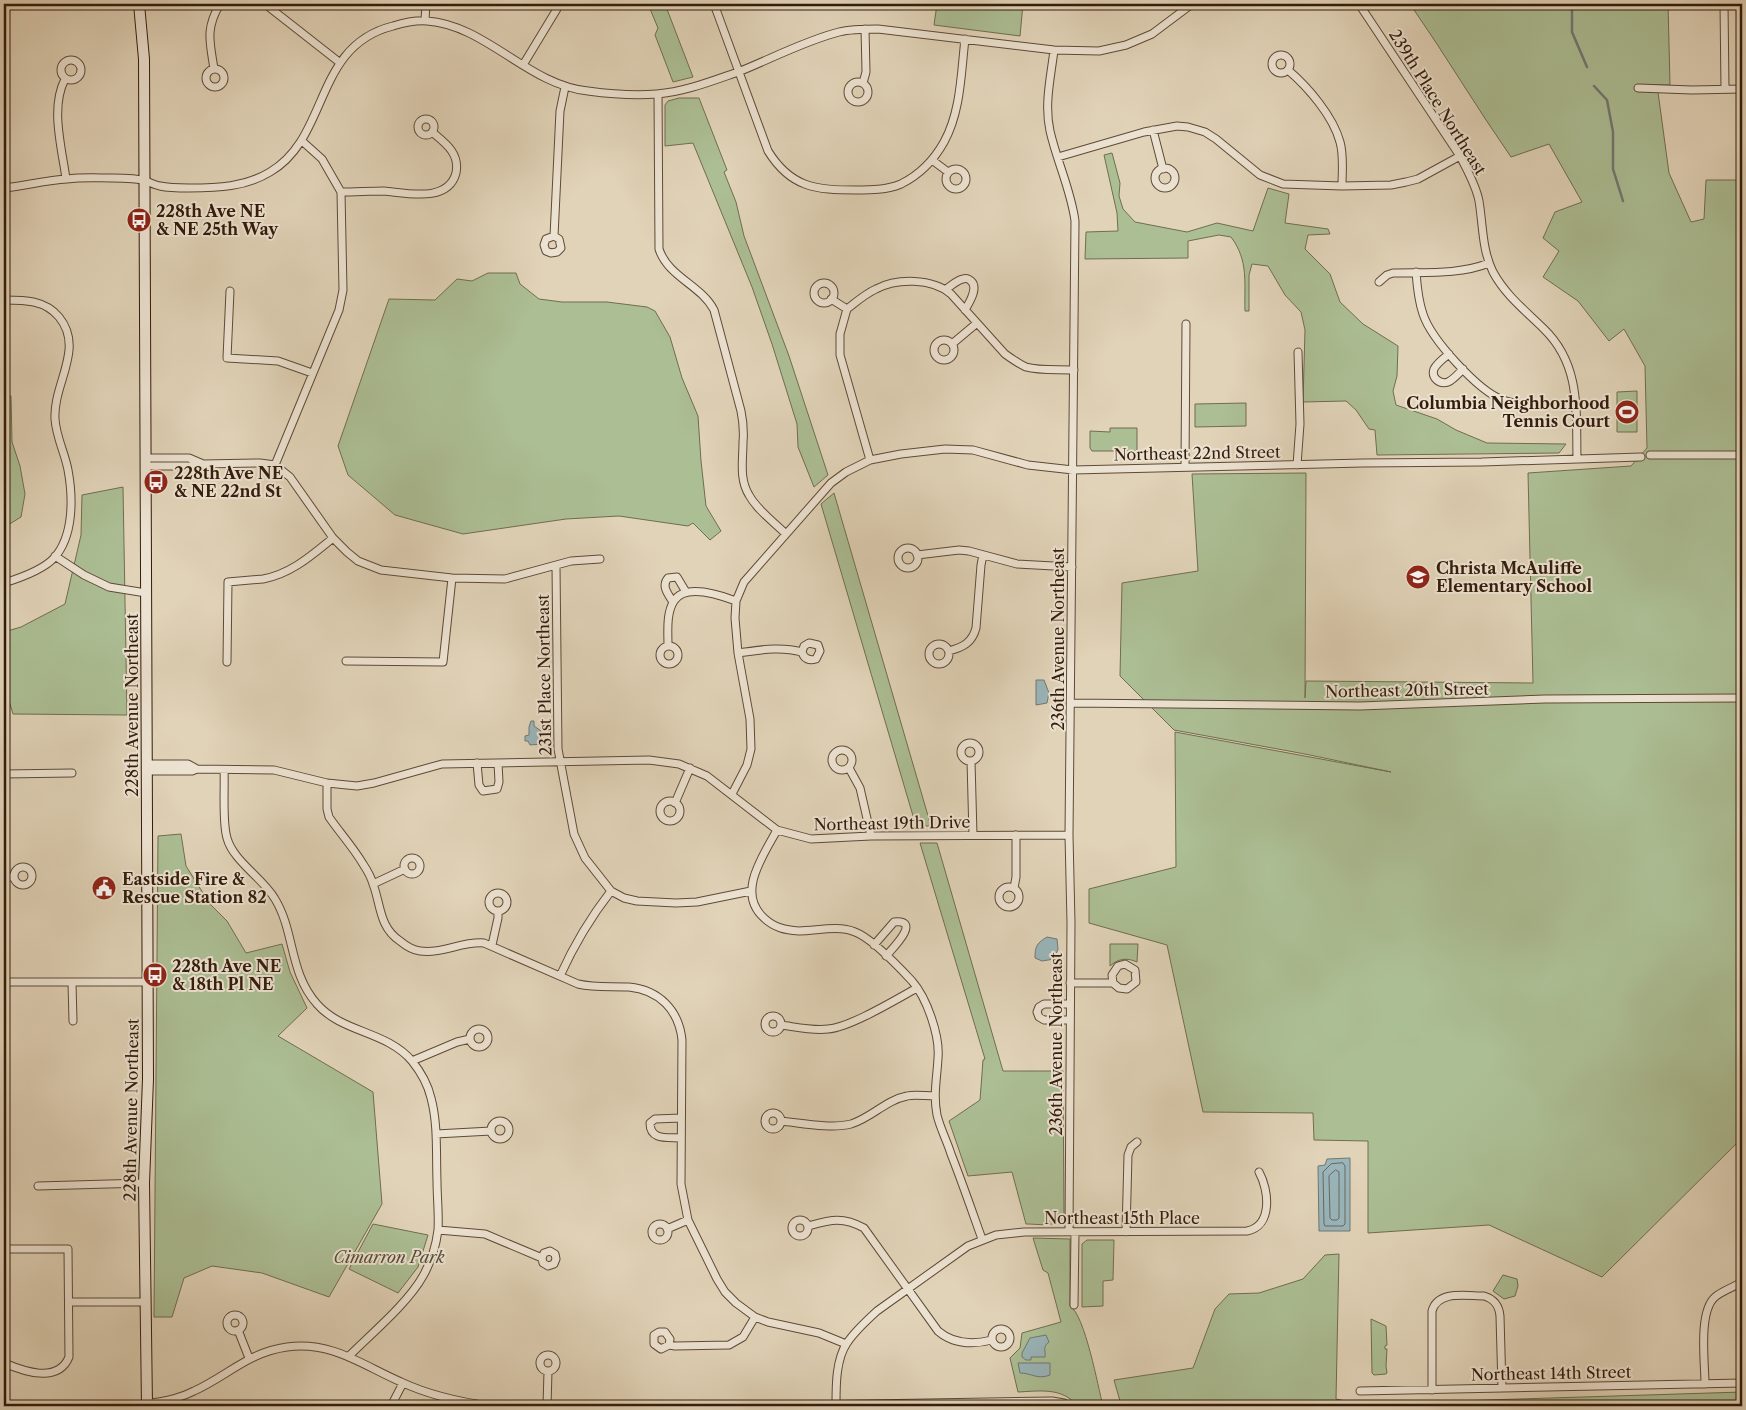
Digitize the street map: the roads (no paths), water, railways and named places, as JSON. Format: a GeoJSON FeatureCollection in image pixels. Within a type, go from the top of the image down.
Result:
{"type":"FeatureCollection","features":[{"type":"Feature","properties":{"kind":"main road","name":"228th Avenue Northeast"},"geometry":{"type":"LineString","coordinates":[[140,4],[144,58],[148,768],[148,1079],[144,1183],[147,1405]]}},
{"type":"Feature","properties":{"kind":"street"},"geometry":{"type":"LineString","coordinates":[[214,69],[209,36],[210,26],[220,4]]}},
{"type":"Feature","properties":{"kind":"street"},"geometry":{"type":"LineString","coordinates":[[265,4],[340,62]]}},
{"type":"Feature","properties":{"kind":"street"},"geometry":{"type":"LineString","coordinates":[[425,20],[426,4]]}},
{"type":"Feature","properties":{"kind":"street"},"geometry":{"type":"LineString","coordinates":[[523,65],[560,4]]}},
{"type":"Feature","properties":{"kind":"street"},"geometry":{"type":"LineString","coordinates":[[714,4],[768,151],[774,161],[794,179],[826,190],[884,189],[899,184],[913,176],[932,160],[944,142],[955,115],[965,39]]}},
{"type":"Feature","properties":{"kind":"street"},"geometry":{"type":"LineString","coordinates":[[4,188],[66,178],[144,180],[158,186],[172,188],[211,188],[246,183],[284,162],[302,141],[333,72],[351,49],[376,32],[391,26],[425,20],[443,23],[470,34],[535,73],[565,87],[585,91],[658,94],[691,87],[739,72],[838,32],[865,29],[1054,50],[1098,51],[1126,45],[1152,34],[1192,4]]}},
{"type":"Feature","properties":{"kind":"street","name":"239th Place Northeast"},"geometry":{"type":"LineString","coordinates":[[1359,4],[1460,156],[1479,200],[1482,231],[1489,263],[1496,276],[1511,298],[1545,330],[1569,364],[1576,403],[1577,458]]}},
{"type":"Feature","properties":{"kind":"street"},"geometry":{"type":"LineString","coordinates":[[1724,4],[1725,89]]}},
{"type":"Feature","properties":{"kind":"street"},"geometry":{"type":"LineString","coordinates":[[863,83],[866,72],[865,29]]}},
{"type":"Feature","properties":{"kind":"street","name":"236th Avenue Northeast"},"geometry":{"type":"LineString","coordinates":[[1054,50],[1048,114],[1050,132],[1070,192],[1075,222],[1070,835],[1070,1020],[1074,1305]]}},
{"type":"Feature","properties":{"kind":"street"},"geometry":{"type":"LineString","coordinates":[[1288,70],[1312,94],[1336,131],[1342,152],[1342,186]]}},
{"type":"Feature","properties":{"kind":"street"},"geometry":{"type":"LineString","coordinates":[[65,79],[60,95],[59,108],[66,178]]}},
{"type":"Feature","properties":{"kind":"street"},"geometry":{"type":"LineString","coordinates":[[554,236],[560,111],[565,87]]}},
{"type":"Feature","properties":{"kind":"street"},"geometry":{"type":"LineString","coordinates":[[1638,88],[1742,89]]}},
{"type":"Feature","properties":{"kind":"street"},"geometry":{"type":"LineString","coordinates":[[658,94],[657,240],[661,256],[671,269],[710,303],[714,310],[744,427],[742,472],[744,482],[748,494],[756,505],[786,534]]}},
{"type":"Feature","properties":{"kind":"street"},"geometry":{"type":"LineString","coordinates":[[1058,157],[1153,130],[1177,126],[1205,132],[1260,176],[1277,182],[1297,185],[1391,185],[1418,179],[1460,156]]}},
{"type":"Feature","properties":{"kind":"street"},"geometry":{"type":"LineString","coordinates":[[1153,130],[1163,169]]}},
{"type":"Feature","properties":{"kind":"street"},"geometry":{"type":"LineString","coordinates":[[341,192],[381,191],[421,194],[443,189],[454,178],[456,160],[454,152],[432,132]]}},
{"type":"Feature","properties":{"kind":"street"},"geometry":{"type":"LineString","coordinates":[[276,465],[339,310],[343,277],[341,192],[322,158],[302,141]]}},
{"type":"Feature","properties":{"kind":"street"},"geometry":{"type":"LineString","coordinates":[[932,160],[948,172]]}},
{"type":"Feature","properties":{"kind":"street"},"geometry":{"type":"LineString","coordinates":[[1379,282],[1387,275],[1393,273],[1466,270],[1489,263]]}},
{"type":"Feature","properties":{"kind":"street"},"geometry":{"type":"LineString","coordinates":[[1416,272],[1419,300],[1430,330],[1448,354],[1494,396],[1503,400],[1528,404],[1576,403]]}},
{"type":"Feature","properties":{"kind":"street"},"geometry":{"type":"LineString","coordinates":[[945,288],[963,279],[968,279],[972,282],[974,290],[965,310]]}},
{"type":"Feature","properties":{"kind":"street"},"geometry":{"type":"LineString","coordinates":[[870,460],[840,355],[840,334],[847,309],[864,295],[885,285],[898,282],[930,284],[945,288],[1005,354],[1025,367],[1074,370]]}},
{"type":"Feature","properties":{"kind":"street"},"geometry":{"type":"LineString","coordinates":[[230,291],[227,358],[278,361],[312,373]]}},
{"type":"Feature","properties":{"kind":"street"},"geometry":{"type":"LineString","coordinates":[[831,299],[847,309]]}},
{"type":"Feature","properties":{"kind":"street"},"geometry":{"type":"LineString","coordinates":[[4,300],[24,300],[46,306],[56,313],[68,332],[70,341],[69,353],[55,406],[55,420],[71,488],[71,508],[68,527],[56,556],[37,569],[4,583]]}},
{"type":"Feature","properties":{"kind":"street"},"geometry":{"type":"LineString","coordinates":[[952,344],[977,323]]}},
{"type":"Feature","properties":{"kind":"street"},"geometry":{"type":"LineString","coordinates":[[1185,468],[1186,324]]}},
{"type":"Feature","properties":{"kind":"street"},"geometry":{"type":"LineString","coordinates":[[1297,465],[1300,424],[1298,352]]}},
{"type":"Feature","properties":{"kind":"street"},"geometry":{"type":"LineString","coordinates":[[1448,354],[1435,367],[1436,379],[1441,382],[1447,382],[1463,369]]}},
{"type":"Feature","properties":{"kind":"street","name":"Northeast 22nd Street"},"geometry":{"type":"LineString","coordinates":[[736,601],[744,582],[831,483],[846,472],[870,460],[901,454],[960,448],[1042,468],[1073,470],[1641,457]]}},
{"type":"Feature","properties":{"kind":"street"},"geometry":{"type":"LineString","coordinates":[[1650,455],[1742,455]]}},
{"type":"Feature","properties":{"kind":"street"},"geometry":{"type":"LineString","coordinates":[[145,462],[192,466],[203,464],[260,463],[276,465],[290,477],[333,538],[358,561],[381,570],[452,578],[505,579],[580,560],[600,559]]}},
{"type":"Feature","properties":{"kind":"street"},"geometry":{"type":"LineString","coordinates":[[227,662],[228,582],[264,578],[279,574],[306,560],[333,538]]}},
{"type":"Feature","properties":{"kind":"street"},"geometry":{"type":"LineString","coordinates":[[917,555],[959,550],[1017,564],[1072,567]]}},
{"type":"Feature","properties":{"kind":"street"},"geometry":{"type":"LineString","coordinates":[[950,651],[968,643],[974,636],[980,565],[983,555]]}},
{"type":"Feature","properties":{"kind":"street"},"geometry":{"type":"LineString","coordinates":[[56,556],[108,587],[146,593]]}},
{"type":"Feature","properties":{"kind":"street","name":"231st Place Northeast"},"geometry":{"type":"LineString","coordinates":[[556,566],[558,749],[560,763],[574,834],[592,870],[611,891]]}},
{"type":"Feature","properties":{"kind":"street"},"geometry":{"type":"LineString","coordinates":[[673,602],[664,586],[668,578],[677,577],[686,592]]}},
{"type":"Feature","properties":{"kind":"street"},"geometry":{"type":"LineString","coordinates":[[346,661],[444,662],[452,578]]}},
{"type":"Feature","properties":{"kind":"street"},"geometry":{"type":"LineString","coordinates":[[668,646],[668,623],[673,602],[679,595],[686,592],[718,595],[736,601],[735,618],[738,653],[750,719],[751,749],[747,766],[732,794]]}},
{"type":"Feature","properties":{"kind":"street"},"geometry":{"type":"LineString","coordinates":[[738,653],[780,648],[802,652]]}},
{"type":"Feature","properties":{"kind":"street","name":"Northeast 20th Street"},"geometry":{"type":"LineString","coordinates":[[1072,703],[1360,706],[1545,699],[1742,698]]}},
{"type":"Feature","properties":{"kind":"street","name":"Northeast 19th Drive"},"geometry":{"type":"LineString","coordinates":[[148,768],[188,764],[197,769],[274,770],[346,786],[364,785],[442,764],[665,761],[690,768],[707,776],[777,830],[811,839],[871,836],[1070,835]]}},
{"type":"Feature","properties":{"kind":"street"},"geometry":{"type":"LineString","coordinates":[[971,761],[973,835]]}},
{"type":"Feature","properties":{"kind":"street"},"geometry":{"type":"LineString","coordinates":[[476,763],[479,785],[484,791],[490,791],[497,789],[499,782],[498,763]]}},
{"type":"Feature","properties":{"kind":"street"},"geometry":{"type":"LineString","coordinates":[[675,803],[690,768]]}},
{"type":"Feature","properties":{"kind":"street"},"geometry":{"type":"LineString","coordinates":[[849,768],[860,788],[871,836]]}},
{"type":"Feature","properties":{"kind":"street"},"geometry":{"type":"LineString","coordinates":[[224,770],[226,837],[234,852],[275,899],[282,915],[299,976],[306,989],[328,1015],[394,1045],[412,1061],[431,1096],[436,1134],[438,1230],[430,1262],[413,1292],[349,1356]]}},
{"type":"Feature","properties":{"kind":"street"},"geometry":{"type":"LineString","coordinates":[[4,774],[72,773]]}},
{"type":"Feature","properties":{"kind":"street"},"geometry":{"type":"LineString","coordinates":[[327,783],[327,809],[329,817],[363,863],[373,884],[383,922],[394,937],[404,945],[430,952],[468,942],[492,944],[560,976],[590,987],[638,989],[657,995],[675,1014],[681,1030],[681,1184],[688,1220],[725,1292],[736,1303],[755,1317],[768,1322],[819,1332],[846,1344],[837,1374],[836,1404]]}},
{"type":"Feature","properties":{"kind":"street"},"geometry":{"type":"LineString","coordinates":[[777,830],[757,868],[751,890],[752,900],[756,908],[771,924],[780,929],[801,931],[840,929],[861,934],[886,956],[917,988],[926,1003],[938,1046],[939,1057],[934,1096],[938,1118],[982,1239]]}},
{"type":"Feature","properties":{"kind":"street"},"geometry":{"type":"LineString","coordinates":[[1014,888],[1016,877],[1016,835]]}},
{"type":"Feature","properties":{"kind":"street"},"geometry":{"type":"LineString","coordinates":[[373,884],[405,869]]}},
{"type":"Feature","properties":{"kind":"street"},"geometry":{"type":"LineString","coordinates":[[4,877],[14,877]]}},
{"type":"Feature","properties":{"kind":"street"},"geometry":{"type":"LineString","coordinates":[[560,976],[575,944],[595,911],[611,891],[624,898],[637,901],[676,903],[697,902],[751,890]]}},
{"type":"Feature","properties":{"kind":"street"},"geometry":{"type":"LineString","coordinates":[[492,944],[498,911]]}},
{"type":"Feature","properties":{"kind":"street"},"geometry":{"type":"LineString","coordinates":[[874,945],[894,922],[903,924],[906,929],[905,934],[886,956]]}},
{"type":"Feature","properties":{"kind":"street"},"geometry":{"type":"LineString","coordinates":[[4,982],[147,982]]}},
{"type":"Feature","properties":{"kind":"street"},"geometry":{"type":"LineString","coordinates":[[72,983],[73,1021]]}},
{"type":"Feature","properties":{"kind":"street"},"geometry":{"type":"LineString","coordinates":[[1070,983],[1113,983]]}},
{"type":"Feature","properties":{"kind":"street"},"geometry":{"type":"LineString","coordinates":[[781,1025],[817,1029],[836,1028],[917,988]]}},
{"type":"Feature","properties":{"kind":"street"},"geometry":{"type":"LineString","coordinates":[[1070,1004],[1044,1004],[1039,1007],[1037,1012],[1039,1017],[1044,1020],[1070,1020]]}},
{"type":"Feature","properties":{"kind":"street"},"geometry":{"type":"LineString","coordinates":[[412,1061],[457,1042],[470,1039]]}},
{"type":"Feature","properties":{"kind":"street"},"geometry":{"type":"LineString","coordinates":[[781,1121],[838,1126],[859,1121],[898,1098],[934,1096]]}},
{"type":"Feature","properties":{"kind":"street"},"geometry":{"type":"LineString","coordinates":[[681,1118],[655,1119],[650,1123],[652,1133],[657,1136],[681,1138]]}},
{"type":"Feature","properties":{"kind":"street"},"geometry":{"type":"LineString","coordinates":[[436,1134],[491,1131]]}},
{"type":"Feature","properties":{"kind":"street"},"geometry":{"type":"LineString","coordinates":[[1126,1232],[1128,1155],[1131,1147],[1137,1142]]}},
{"type":"Feature","properties":{"kind":"street","name":"Northeast 15th Place"},"geometry":{"type":"LineString","coordinates":[[846,1344],[877,1311],[968,1246],[982,1239],[1007,1233],[1255,1230],[1265,1218],[1265,1187],[1259,1172]]}},
{"type":"Feature","properties":{"kind":"street"},"geometry":{"type":"LineString","coordinates":[[38,1186],[144,1183]]}},
{"type":"Feature","properties":{"kind":"street"},"geometry":{"type":"LineString","coordinates":[[808,1226],[841,1219],[864,1228],[938,1331],[945,1337],[959,1342],[992,1340]]}},
{"type":"Feature","properties":{"kind":"street"},"geometry":{"type":"LineString","coordinates":[[668,1229],[688,1220]]}},
{"type":"Feature","properties":{"kind":"street"},"geometry":{"type":"LineString","coordinates":[[438,1230],[485,1234],[542,1258]]}},
{"type":"Feature","properties":{"kind":"street"},"geometry":{"type":"LineString","coordinates":[[4,1249],[68,1249],[69,1302],[69,1358],[62,1369],[44,1373],[30,1372],[4,1363]]}},
{"type":"Feature","properties":{"kind":"street"},"geometry":{"type":"LineString","coordinates":[[1705,1384],[1704,1321],[1708,1306],[1714,1298],[1742,1282]]}},
{"type":"Feature","properties":{"kind":"street"},"geometry":{"type":"LineString","coordinates":[[1432,1390],[1432,1311],[1434,1304],[1444,1296],[1484,1296],[1490,1298],[1498,1306],[1500,1316],[1502,1388]]}},
{"type":"Feature","properties":{"kind":"street"},"geometry":{"type":"LineString","coordinates":[[69,1302],[145,1302]]}},
{"type":"Feature","properties":{"kind":"street"},"geometry":{"type":"LineString","coordinates":[[669,1345],[728,1345],[743,1337],[755,1317]]}},
{"type":"Feature","properties":{"kind":"street"},"geometry":{"type":"LineString","coordinates":[[238,1330],[249,1358]]}},
{"type":"Feature","properties":{"kind":"street"},"geometry":{"type":"LineString","coordinates":[[147,1405],[196,1391],[249,1358],[272,1350],[303,1346],[332,1350],[349,1356],[402,1383],[442,1397],[490,1406]]}},
{"type":"Feature","properties":{"kind":"street"},"geometry":{"type":"LineString","coordinates":[[547,1406],[548,1371]]}},
{"type":"Feature","properties":{"kind":"street"},"geometry":{"type":"LineString","coordinates":[[391,1406],[402,1383]]}},
{"type":"Feature","properties":{"kind":"street","name":"Northeast 14th Street"},"geometry":{"type":"LineString","coordinates":[[1360,1391],[1742,1384]]}},
{"type":"Feature","properties":{"kind":"street"},"geometry":{"type":"LineString","coordinates":[[745,1406],[1052,1401],[1065,1405]]}},
{"type":"Feature","properties":{"kind":"water"},"geometry":{"type":"Polygon","coordinates":[[[1036,680],[1044,680],[1049,693],[1047,703],[1036,705],[1036,680]]]}},
{"type":"Feature","properties":{"kind":"water"},"geometry":{"type":"Polygon","coordinates":[[[531,721],[534,721],[534,726],[541,731],[542,744],[530,745],[528,741],[525,741],[525,736],[529,735],[531,721]]]}},
{"type":"Feature","properties":{"kind":"water"},"geometry":{"type":"Polygon","coordinates":[[[1047,937],[1057,939],[1058,949],[1054,959],[1042,961],[1035,958],[1035,950],[1037,945],[1047,937]]]}},
{"type":"Feature","properties":{"kind":"water"},"geometry":{"type":"Polygon","coordinates":[[[1350,1158],[1350,1231],[1319,1231],[1318,1166],[1325,1165],[1327,1159],[1350,1158]]]}},
{"type":"Feature","properties":{"kind":"water"},"geometry":{"type":"Polygon","coordinates":[[[1046,1335],[1049,1342],[1045,1347],[1045,1357],[1031,1357],[1031,1360],[1026,1360],[1022,1357],[1022,1353],[1030,1338],[1046,1335]]]}},
{"type":"Feature","properties":{"kind":"water"},"geometry":{"type":"Polygon","coordinates":[[[1018,1363],[1050,1363],[1050,1375],[1038,1377],[1020,1373],[1018,1363]]]}},
{"type":"Feature","properties":{"kind":"waterway"},"geometry":{"type":"LineString","coordinates":[[1572,4],[1572,32],[1587,67]]}},
{"type":"Feature","properties":{"kind":"waterway"},"geometry":{"type":"LineString","coordinates":[[1594,86],[1607,100],[1613,132],[1613,169],[1623,201]]}},
{"type":"Feature","properties":{"kind":"place","name":"228th Ave NE & NE 25th Way"},"geometry":{"type":"Point","coordinates":[139,220]}},
{"type":"Feature","properties":{"kind":"place","name":"Columbia Neighborhood Tennis Court"},"geometry":{"type":"Point","coordinates":[1627,412]}},
{"type":"Feature","properties":{"kind":"place","name":"228th Ave NE & NE 22nd St"},"geometry":{"type":"Point","coordinates":[156,482]}},
{"type":"Feature","properties":{"kind":"place","name":"Christa McAuliffe Elementary School"},"geometry":{"type":"Point","coordinates":[1418,577]}},
{"type":"Feature","properties":{"kind":"place","name":"Eastside Fire & Rescue Station 82"},"geometry":{"type":"Point","coordinates":[104,888]}},
{"type":"Feature","properties":{"kind":"place","name":"228th Ave NE & 18th Pl NE"},"geometry":{"type":"Point","coordinates":[155,975]}},
{"type":"Feature","properties":{"kind":"park label","name":"Cimarron Park"},"geometry":{"type":"Point","coordinates":[389,1257]}}]}
